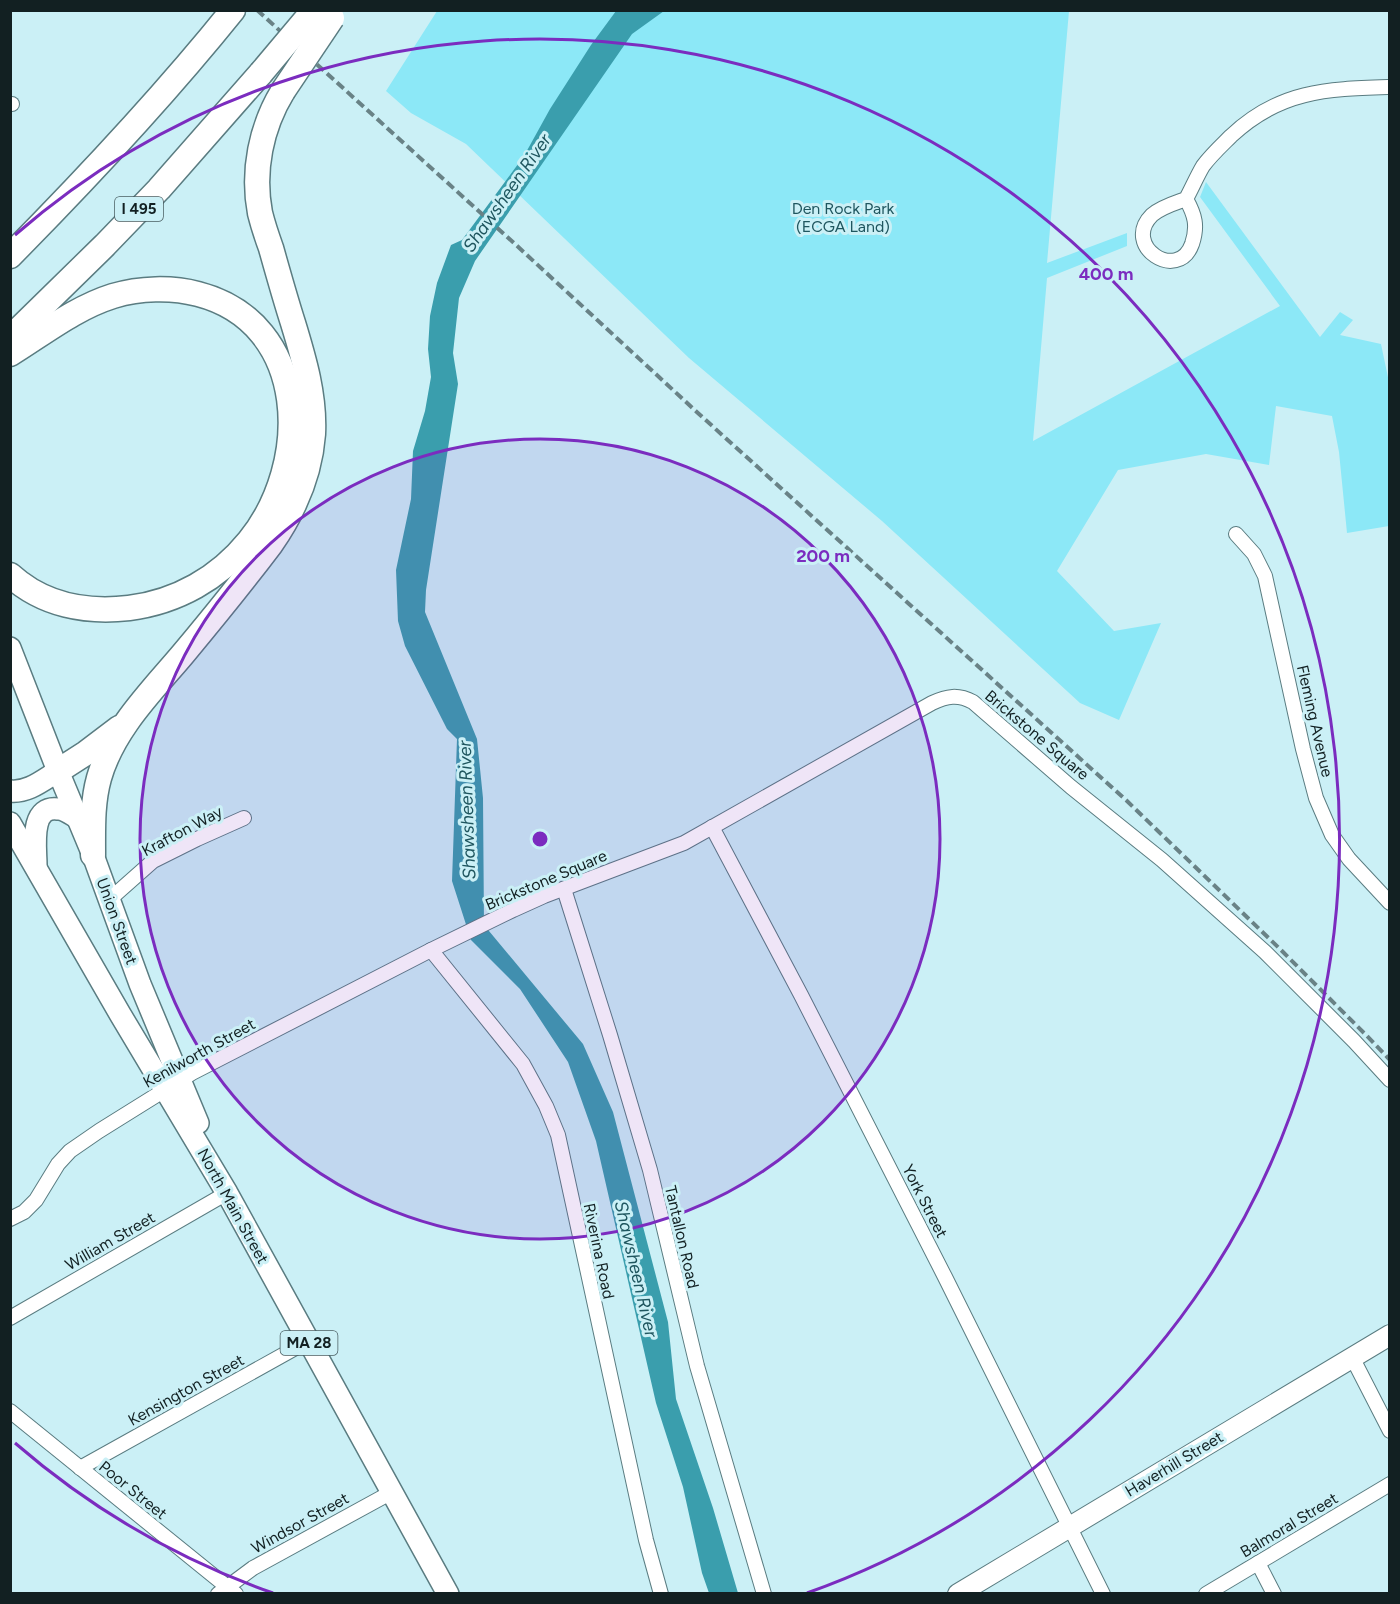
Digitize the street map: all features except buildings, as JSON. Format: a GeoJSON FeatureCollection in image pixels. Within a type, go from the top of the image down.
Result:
{"type":"FeatureCollection","features":[{"type":"Feature","properties":{"kind":"highway","name":"I 495"},"geometry":{"type":"LineString","coordinates":[[10,338],[151,197],[261,73],[328,13]]}},
{"type":"Feature","properties":{"kind":"highway"},"geometry":{"type":"LineString","coordinates":[[58,771],[125,723],[183,653],[271,544],[296,501],[308,468],[313,435],[309,383],[261,214],[258,163],[263,137],[272,112],[328,13]]}},
{"type":"Feature","properties":{"kind":"highway"},"geometry":{"type":"LineString","coordinates":[[10,256],[111,152],[226,19]]}},
{"type":"Feature","properties":{"kind":"highway"},"geometry":{"type":"LineString","coordinates":[[10,354],[65,318],[103,299],[141,290],[168,289],[193,292],[218,300],[242,313],[265,337],[285,376],[290,398],[291,423],[289,450],[282,482],[260,526],[228,563],[190,590],[177,596],[134,607],[88,609],[50,600],[10,575]]}},
{"type":"Feature","properties":{"kind":"highway"},"geometry":{"type":"LineString","coordinates":[[93,855],[96,790],[104,765],[125,723]]}},
{"type":"Feature","properties":{"kind":"main road","name":"Union Street"},"geometry":{"type":"LineString","coordinates":[[10,648],[93,855],[140,984],[173,1085],[227,1193]]}},
{"type":"Feature","properties":{"kind":"main road"},"geometry":{"type":"LineString","coordinates":[[10,791],[17,792],[27,789],[58,771]]}},
{"type":"Feature","properties":{"kind":"main road"},"geometry":{"type":"LineString","coordinates":[[36,869],[35,832],[40,816],[58,809],[76,817]]}},
{"type":"Feature","properties":{"kind":"main road","name":"MA 28"},"geometry":{"type":"LineString","coordinates":[[10,823],[36,869],[173,1085]]}},
{"type":"Feature","properties":{"kind":"main road","name":"North Main Street"},"geometry":{"type":"LineString","coordinates":[[227,1193],[448,1593]]}},
{"type":"Feature","properties":{"kind":"main road","name":"Haverhill Street"},"geometry":{"type":"LineString","coordinates":[[958,1593],[1389,1335]]}},
{"type":"Feature","properties":{"kind":"street"},"geometry":{"type":"LineString","coordinates":[[1186,199],[1194,215],[1195,236],[1190,250],[1181,258],[1168,261],[1158,259],[1145,244],[1143,235],[1145,226],[1153,214],[1186,199],[1203,166],[1238,129],[1264,110],[1286,100],[1311,93],[1389,87]]}},
{"type":"Feature","properties":{"kind":"street","name":"Fleming Avenue"},"geometry":{"type":"LineString","coordinates":[[1236,534],[1254,554],[1265,576],[1316,798],[1332,835],[1349,859],[1389,903]]}},
{"type":"Feature","properties":{"kind":"street","name":"Brickstone Square"},"geometry":{"type":"LineString","coordinates":[[431,950],[513,910],[684,843],[932,703],[945,697],[962,697],[973,702],[1071,787],[1162,860],[1264,952],[1354,1041],[1389,1080]]}},
{"type":"Feature","properties":{"kind":"street","name":"Krafton Way"},"geometry":{"type":"LineString","coordinates":[[109,900],[153,861],[197,838],[244,818]]}},
{"type":"Feature","properties":{"kind":"street","name":"York Street"},"geometry":{"type":"LineString","coordinates":[[712,827],[898,1185],[1103,1593]]}},
{"type":"Feature","properties":{"kind":"street","name":"Tantallon Road"},"geometry":{"type":"LineString","coordinates":[[564,889],[646,1159],[697,1366],[763,1588]]}},
{"type":"Feature","properties":{"kind":"street","name":"Kenilworth Street"},"geometry":{"type":"LineString","coordinates":[[10,1219],[24,1212],[36,1200],[58,1164],[70,1151],[99,1131],[173,1085],[431,950]]}},
{"type":"Feature","properties":{"kind":"street","name":"Riverina Road"},"geometry":{"type":"LineString","coordinates":[[431,950],[523,1064],[546,1106],[558,1135],[644,1528],[661,1593]]}},
{"type":"Feature","properties":{"kind":"street","name":"William Street"},"geometry":{"type":"LineString","coordinates":[[10,1318],[227,1193]]}},
{"type":"Feature","properties":{"kind":"street","name":"Kensington Street"},"geometry":{"type":"LineString","coordinates":[[81,1468],[308,1341]]}},
{"type":"Feature","properties":{"kind":"street"},"geometry":{"type":"LineString","coordinates":[[1352,1357],[1389,1431]]}},
{"type":"Feature","properties":{"kind":"street","name":"Poor Street"},"geometry":{"type":"LineString","coordinates":[[10,1411],[227,1591]]}},
{"type":"Feature","properties":{"kind":"street","name":"Balmoral Street"},"geometry":{"type":"LineString","coordinates":[[1206,1593],[1389,1484]]}},
{"type":"Feature","properties":{"kind":"street","name":"Windsor Street"},"geometry":{"type":"LineString","coordinates":[[227,1591],[253,1568],[392,1492]]}},
{"type":"Feature","properties":{"kind":"street"},"geometry":{"type":"LineString","coordinates":[[1258,1563],[1274,1593]]}},
{"type":"Feature","properties":{"kind":"green space","name":"Den Rock Park (ECGA Land)"},"geometry":{"type":"Polygon","coordinates":[[[437,11],[1069,11],[1047,263],[1127,233],[1127,246],[1047,278],[1033,441],[1280,306],[1200,197],[1206,182],[1320,337],[1340,312],[1353,320],[1340,335],[1381,344],[1390,387],[1389,526],[1347,533],[1339,452],[1332,416],[1276,406],[1269,465],[1206,454],[1118,470],[1057,571],[1114,631],[1161,623],[1119,720],[1080,703],[882,521],[689,358],[466,144],[411,113],[386,91],[437,11]]]}},
{"type":"Feature","properties":{"kind":"water","name":"Shawsheen River"},"geometry":{"type":"Polygon","coordinates":[[[616,11],[664,11],[632,34],[475,261],[459,298],[453,353],[458,384],[426,590],[425,612],[477,739],[483,798],[484,925],[583,1044],[613,1112],[668,1322],[676,1399],[713,1508],[738,1593],[709,1593],[702,1573],[683,1487],[656,1403],[596,1141],[568,1062],[520,989],[471,940],[452,881],[457,739],[447,729],[405,646],[398,621],[396,570],[411,499],[413,451],[425,411],[431,377],[428,349],[430,316],[437,283],[451,245],[462,240],[524,156],[550,109],[616,11]]]}},
{"type":"Feature","properties":{"kind":"railway"},"geometry":{"type":"LineString","coordinates":[[257,10],[1127,801],[1280,949],[1390,1060]]}}]}
